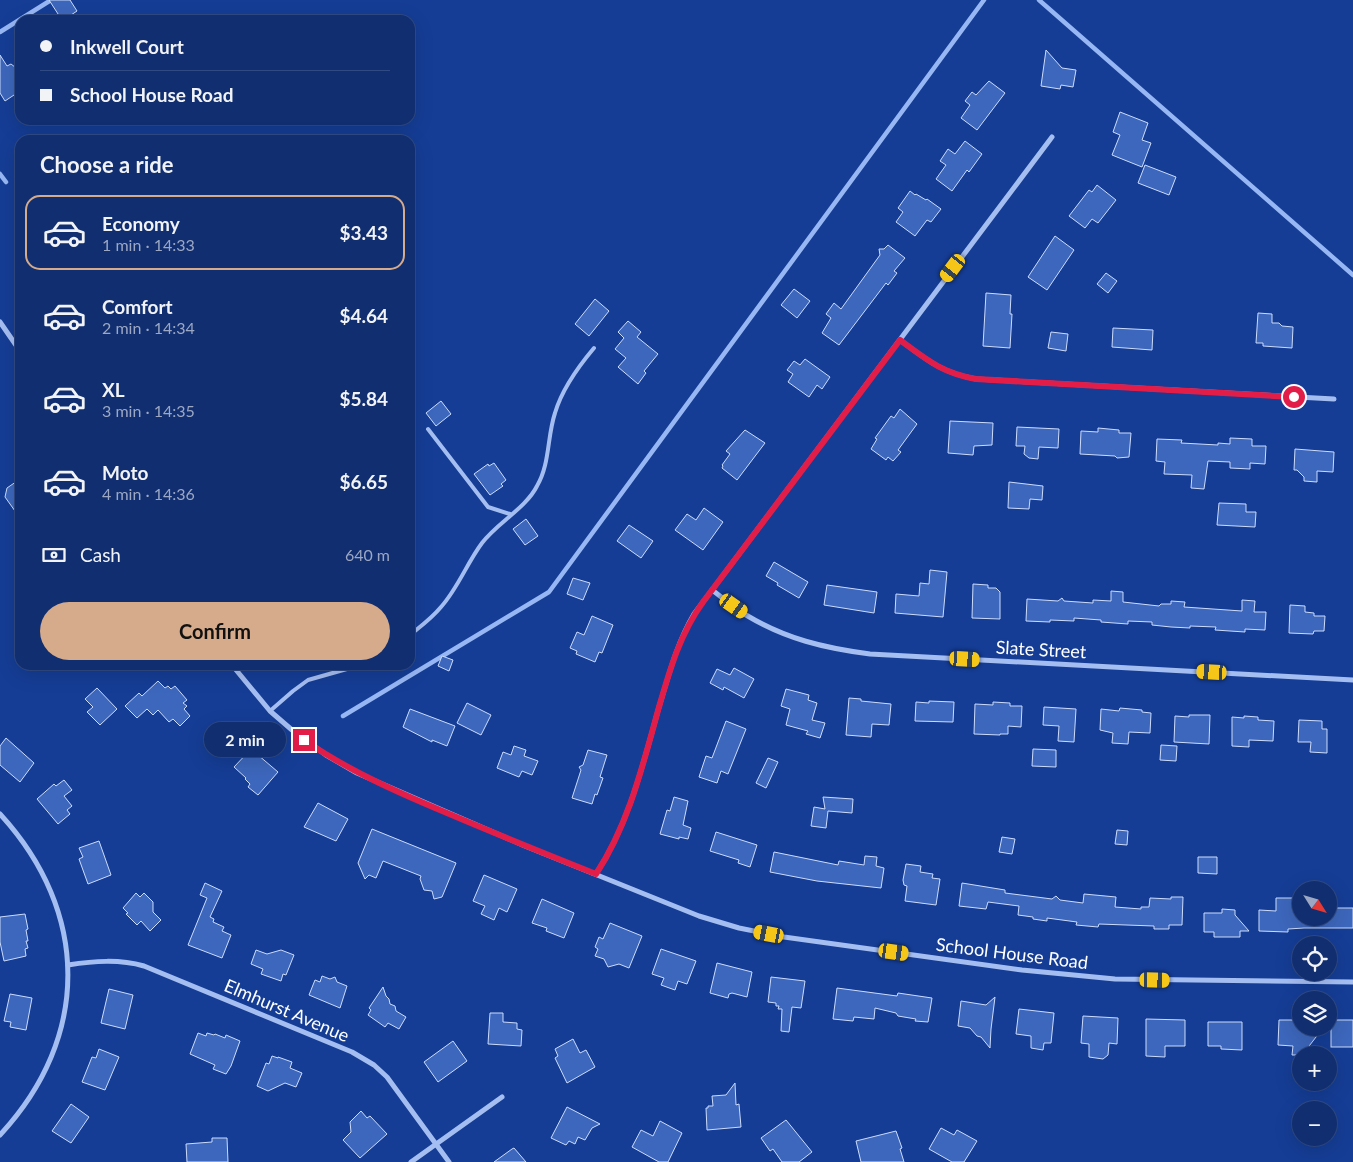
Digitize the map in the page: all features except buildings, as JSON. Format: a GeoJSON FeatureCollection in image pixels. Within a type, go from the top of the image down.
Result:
{"type":"FeatureCollection","features":[{"type":"Feature","properties":{"kind":"street"},"geometry":{"type":"LineString","coordinates":[[596,874],[615,841],[629,808],[678,646],[694,614],[1052,137]]}},
{"type":"Feature","properties":{"kind":"street"},"geometry":{"type":"LineString","coordinates":[[0,322],[15,344]]}},
{"type":"Feature","properties":{"kind":"street"},"geometry":{"type":"LineString","coordinates":[[900,340],[935,366],[960,376],[976,379],[1334,399]]}},
{"type":"Feature","properties":{"kind":"street","name":"Slate Street"},"geometry":{"type":"LineString","coordinates":[[712,590],[746,614],[784,634],[805,642],[837,650],[870,654],[1353,680]]}},
{"type":"Feature","properties":{"kind":"street","name":"School House Road"},"geometry":{"type":"LineString","coordinates":[[236,670],[270,711],[304,740],[357,773],[490,831],[699,916],[740,928],[784,937],[1022,970],[1115,979],[1353,982]]}},
{"type":"Feature","properties":{"kind":"street"},"geometry":{"type":"LineString","coordinates":[[0,814],[16,831],[33,854],[47,881],[58,912],[66,946],[68,965],[68,986],[64,1012],[54,1052],[31,1098],[0,1135]]}},
{"type":"Feature","properties":{"kind":"street","name":"Elmhurst Avenue"},"geometry":{"type":"LineString","coordinates":[[68,965],[108,961],[144,966],[352,1052],[374,1065],[387,1077],[449,1162]]}},
{"type":"Feature","properties":{"kind":"street"},"geometry":{"type":"LineString","coordinates":[[411,1162],[502,1097]]}},
{"type":"Feature","properties":{"kind":"lane"},"geometry":{"type":"LineString","coordinates":[[415,630],[441,607],[481,543],[537,487],[544,470],[555,412],[562,395],[581,364],[594,348]]}},
{"type":"Feature","properties":{"kind":"lane"},"geometry":{"type":"LineString","coordinates":[[428,430],[488,507],[510,514]]}},
{"type":"Feature","properties":{"kind":"lane"},"geometry":{"type":"LineString","coordinates":[[270,711],[308,680],[343,670]]}},
{"type":"Feature","properties":{"kind":"waterway"},"geometry":{"type":"LineString","coordinates":[[27,15],[51,0]]}},
{"type":"Feature","properties":{"kind":"waterway"},"geometry":{"type":"LineString","coordinates":[[343,716],[549,592],[984,0]]}},
{"type":"Feature","properties":{"kind":"waterway"},"geometry":{"type":"LineString","coordinates":[[1039,0],[1353,275]]}},
{"type":"Feature","properties":{"kind":"waterway"},"geometry":{"type":"LineString","coordinates":[[0,32],[15,23]]}},
{"type":"Feature","properties":{"kind":"waterway"},"geometry":{"type":"LineString","coordinates":[[0,174],[6,182]]}},
{"type":"Feature","properties":{"kind":"route"},"geometry":{"type":"LineString","coordinates":[[304,740],[357,773],[461,819],[596,874],[608,856],[629,808],[678,646],[694,614],[900,340],[935,366],[960,376],[976,379],[1294,397]]}}]}
